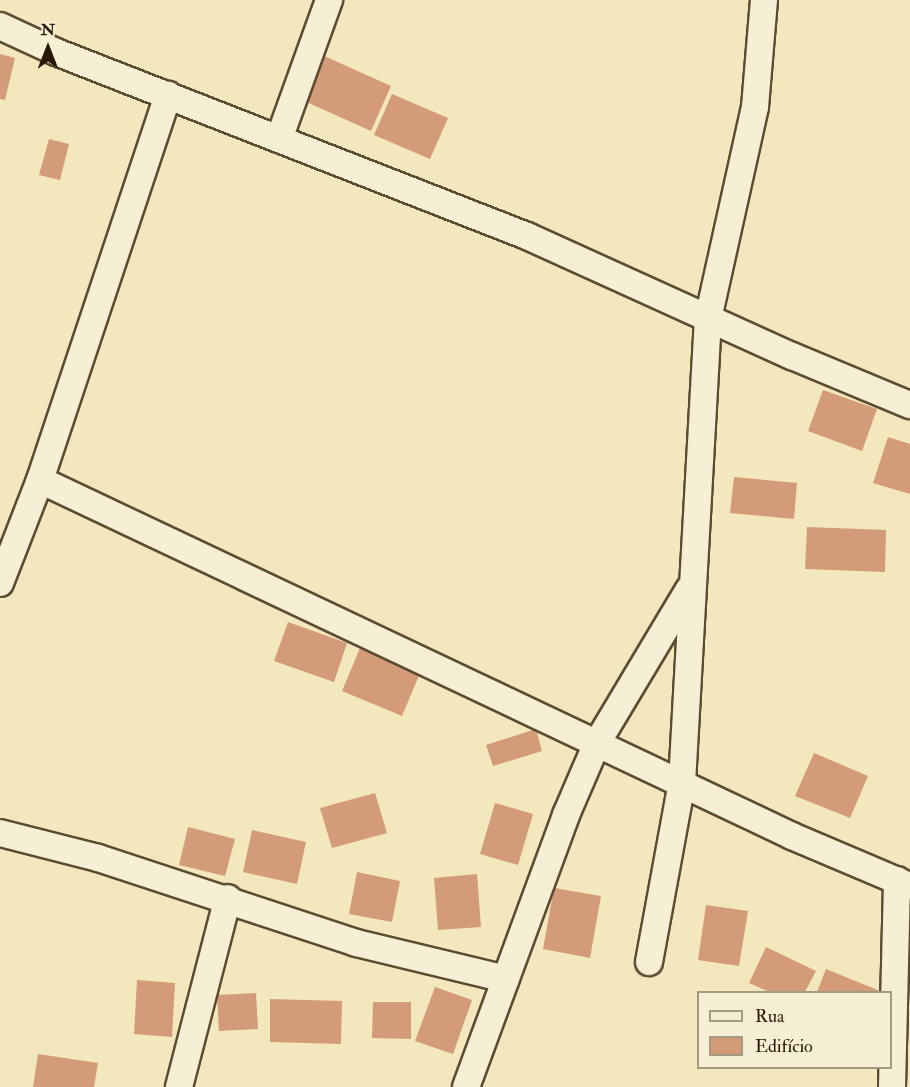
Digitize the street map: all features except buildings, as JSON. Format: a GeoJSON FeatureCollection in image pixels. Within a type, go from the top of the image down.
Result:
{"type":"FeatureCollection","features":[{"type":"Feature","properties":{"kind":"street"},"geometry":{"type":"LineString","coordinates":[[279,139],[329,0]]}},
{"type":"Feature","properties":{"kind":"street"},"geometry":{"type":"LineString","coordinates":[[649,962],[682,783],[691,586],[708,319],[755,107],[764,0]]}},
{"type":"Feature","properties":{"kind":"street"},"geometry":{"type":"LineString","coordinates":[[0,26],[168,95],[527,236],[708,319],[910,405]]}},
{"type":"Feature","properties":{"kind":"street"},"geometry":{"type":"LineString","coordinates":[[0,583],[40,480],[168,95]]}},
{"type":"Feature","properties":{"kind":"street"},"geometry":{"type":"LineString","coordinates":[[40,480],[682,783],[903,883],[892,1087]]}},
{"type":"Feature","properties":{"kind":"street"},"geometry":{"type":"LineString","coordinates":[[466,1087],[566,815],[597,743],[691,586]]}},
{"type":"Feature","properties":{"kind":"street"},"geometry":{"type":"LineString","coordinates":[[0,833],[98,858],[228,898],[356,943],[506,979]]}},
{"type":"Feature","properties":{"kind":"street"},"geometry":{"type":"LineString","coordinates":[[179,1087],[228,898]]}}]}
